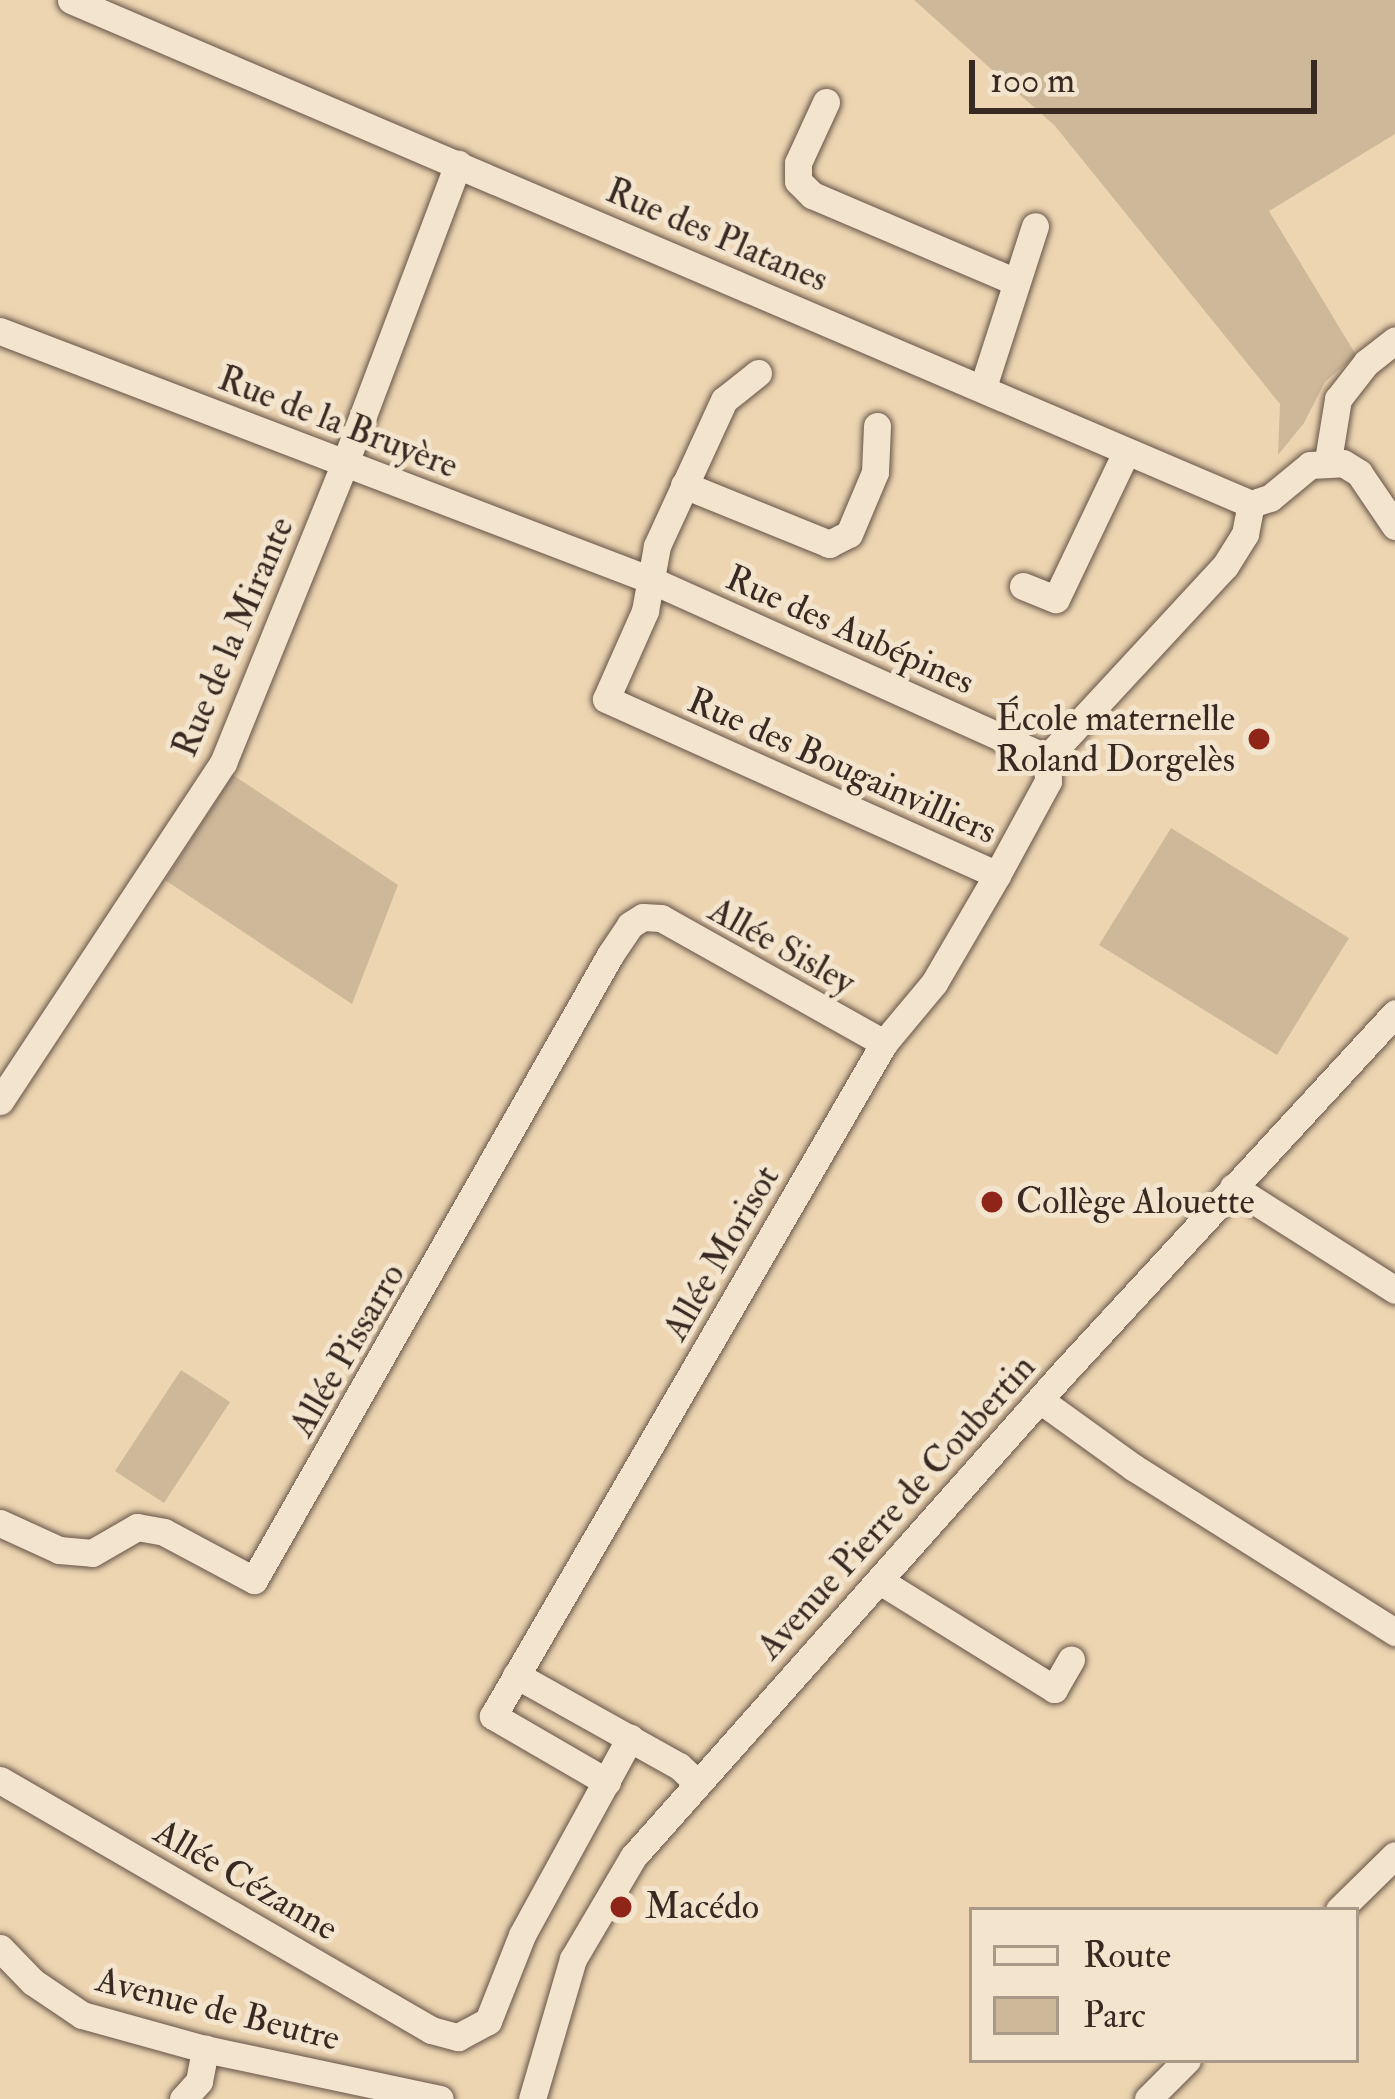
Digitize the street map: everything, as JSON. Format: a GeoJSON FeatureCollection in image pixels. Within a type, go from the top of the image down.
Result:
{"type":"FeatureCollection","features":[{"type":"Feature","properties":{"kind":"street","name":"Rue des Platanes"},"geometry":{"type":"LineString","coordinates":[[70,0],[1251,504]]}},
{"type":"Feature","properties":{"kind":"street"},"geometry":{"type":"LineString","coordinates":[[826,102],[798,163],[798,181],[812,195],[1015,281]]}},
{"type":"Feature","properties":{"kind":"street","name":"Rue de la Mirante"},"geometry":{"type":"LineString","coordinates":[[0,1101],[223,763],[346,463],[458,164]]}},
{"type":"Feature","properties":{"kind":"street"},"geometry":{"type":"LineString","coordinates":[[983,387],[1035,226]]}},
{"type":"Feature","properties":{"kind":"street","name":"Rue de la Bruyère"},"geometry":{"type":"LineString","coordinates":[[0,331],[651,580]]}},
{"type":"Feature","properties":{"kind":"street"},"geometry":{"type":"LineString","coordinates":[[1328,460],[1339,399],[1366,363],[1395,340]]}},
{"type":"Feature","properties":{"kind":"street"},"geometry":{"type":"LineString","coordinates":[[651,580],[657,546],[724,400],[758,373]]}},
{"type":"Feature","properties":{"kind":"street"},"geometry":{"type":"LineString","coordinates":[[684,485],[829,544],[841,541],[875,472],[877,426]]}},
{"type":"Feature","properties":{"kind":"street"},"geometry":{"type":"LineString","coordinates":[[1023,586],[1056,599],[1126,452]]}},
{"type":"Feature","properties":{"kind":"street"},"geometry":{"type":"LineString","coordinates":[[1047,758],[1226,566],[1245,534],[1251,504],[1270,498],[1310,465],[1328,460],[1359,473],[1395,526]]}},
{"type":"Feature","properties":{"kind":"street","name":"Rue des Bougainvilliers"},"geometry":{"type":"LineString","coordinates":[[651,580],[645,611],[605,699],[997,874],[1048,781],[1047,758]]}},
{"type":"Feature","properties":{"kind":"street","name":"Rue des Aubépines"},"geometry":{"type":"LineString","coordinates":[[651,580],[1047,758]]}},
{"type":"Feature","properties":{"kind":"street","name":"Allée Morisot"},"geometry":{"type":"LineString","coordinates":[[607,1782],[493,1715],[884,1043],[934,983],[997,874]]}},
{"type":"Feature","properties":{"kind":"street","name":"Allée Sisley"},"geometry":{"type":"LineString","coordinates":[[644,917],[661,918],[884,1043]]}},
{"type":"Feature","properties":{"kind":"street","name":"Allée Pissarro"},"geometry":{"type":"LineString","coordinates":[[0,1522],[59,1550],[92,1553],[137,1527],[164,1532],[254,1580],[610,955],[630,925],[644,917]]}},
{"type":"Feature","properties":{"kind":"street","name":"Avenue Pierre de Coubertin"},"geometry":{"type":"LineString","coordinates":[[532,2099],[574,1959],[601,1905],[696,1783],[1395,1013]]}},
{"type":"Feature","properties":{"kind":"street"},"geometry":{"type":"LineString","coordinates":[[1233,1187],[1395,1290]]}},
{"type":"Feature","properties":{"kind":"street"},"geometry":{"type":"LineString","coordinates":[[1040,1400],[1133,1467],[1395,1632]]}},
{"type":"Feature","properties":{"kind":"street"},"geometry":{"type":"LineString","coordinates":[[880,1581],[1054,1689],[1071,1659]]}},
{"type":"Feature","properties":{"kind":"street"},"geometry":{"type":"LineString","coordinates":[[516,1675],[630,1738],[696,1783]]}},
{"type":"Feature","properties":{"kind":"street"},"geometry":{"type":"LineString","coordinates":[[607,1782],[630,1738]]}},
{"type":"Feature","properties":{"kind":"street","name":"Allée Cézanne"},"geometry":{"type":"LineString","coordinates":[[0,1780],[431,2030],[458,2037],[488,2021],[522,1935],[607,1782]]}},
{"type":"Feature","properties":{"kind":"street"},"geometry":{"type":"LineString","coordinates":[[1342,1907],[1395,1855]]}},
{"type":"Feature","properties":{"kind":"street","name":"Avenue de Beutre"},"geometry":{"type":"LineString","coordinates":[[3,1957],[82,2015],[205,2049],[440,2099]]}},
{"type":"Feature","properties":{"kind":"street"},"geometry":{"type":"LineString","coordinates":[[183,2099],[199,2081],[205,2049]]}},
{"type":"Feature","properties":{"kind":"street"},"geometry":{"type":"LineString","coordinates":[[1148,2099],[1184,2063]]}},
{"type":"Feature","properties":{"kind":"green space"},"geometry":{"type":"Polygon","coordinates":[[[914,0],[1395,0],[1395,134],[1269,211],[1356,355],[1325,382],[1304,423],[1278,455],[1280,404],[1055,126],[914,0]]]}},
{"type":"Feature","properties":{"kind":"green space"},"geometry":{"type":"Polygon","coordinates":[[[233,775],[398,885],[352,1004],[165,880],[233,775]]]}},
{"type":"Feature","properties":{"kind":"green space"},"geometry":{"type":"Polygon","coordinates":[[[1171,828],[1349,938],[1277,1055],[1099,945],[1171,828]]]}},
{"type":"Feature","properties":{"kind":"green space"},"geometry":{"type":"Polygon","coordinates":[[[181,1370],[230,1402],[164,1503],[115,1471],[181,1370]]]}},
{"type":"Feature","properties":{"kind":"place","name":"École maternelle Roland Dorgelès"},"geometry":{"type":"Point","coordinates":[1259,739]}},
{"type":"Feature","properties":{"kind":"place","name":"Collège Alouette"},"geometry":{"type":"Point","coordinates":[992,1202]}},
{"type":"Feature","properties":{"kind":"place","name":"Macédo"},"geometry":{"type":"Point","coordinates":[621,1907]}}]}
